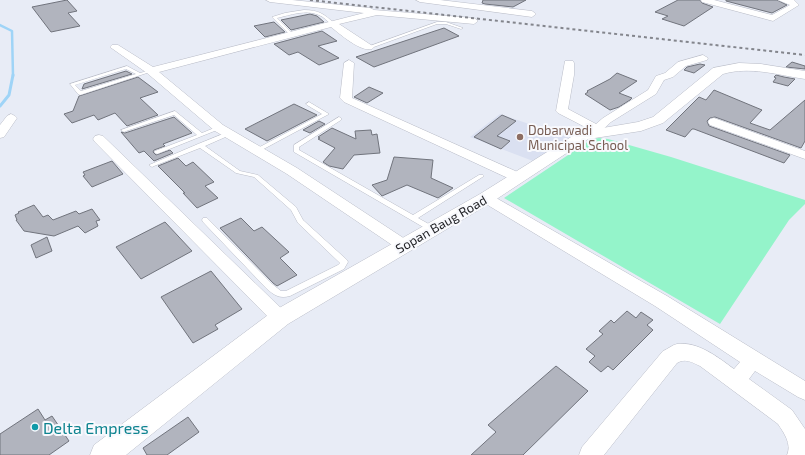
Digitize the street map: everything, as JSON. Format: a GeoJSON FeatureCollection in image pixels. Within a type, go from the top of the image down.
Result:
{"type":"FeatureCollection","features":[{"type":"Feature","properties":{"kind":"street"},"geometry":{"type":"LineString","coordinates":[[270,0],[377,12],[474,20]]}},
{"type":"Feature","properties":{"kind":"street"},"geometry":{"type":"LineString","coordinates":[[420,0],[449,2],[532,14]]}},
{"type":"Feature","properties":{"kind":"street"},"geometry":{"type":"LineString","coordinates":[[704,0],[773,18],[795,5],[792,2],[782,0]]}},
{"type":"Feature","properties":{"kind":"street"},"geometry":{"type":"LineString","coordinates":[[730,8],[741,0]]}},
{"type":"Feature","properties":{"kind":"street"},"geometry":{"type":"LineString","coordinates":[[145,72],[377,12]]}},
{"type":"Feature","properties":{"kind":"street"},"geometry":{"type":"LineString","coordinates":[[333,24],[358,42],[369,47]]}},
{"type":"Feature","properties":{"kind":"street"},"geometry":{"type":"LineString","coordinates":[[114,47],[224,131],[292,171],[403,245]]}},
{"type":"Feature","properties":{"kind":"street"},"geometry":{"type":"LineString","coordinates":[[569,63],[570,73],[562,100],[562,110],[589,124],[594,132],[607,120],[652,92],[660,78],[668,75],[682,64],[703,58]]}},
{"type":"Feature","properties":{"kind":"street"},"geometry":{"type":"LineString","coordinates":[[349,63],[346,98],[348,100],[517,177]]}},
{"type":"Feature","properties":{"kind":"street","name":"Sopan Baug Road"},"geometry":{"type":"LineString","coordinates":[[104,455],[280,318],[486,198],[584,136],[594,132],[641,126],[658,120],[718,71],[727,68],[757,68],[805,75]]}},
{"type":"Feature","properties":{"kind":"street"},"geometry":{"type":"LineString","coordinates":[[0,134],[11,118]]}},
{"type":"Feature","properties":{"kind":"street"},"geometry":{"type":"LineString","coordinates":[[714,122],[805,155]]}},
{"type":"Feature","properties":{"kind":"street"},"geometry":{"type":"LineString","coordinates":[[99,139],[280,318]]}},
{"type":"Feature","properties":{"kind":"street"},"geometry":{"type":"LineString","coordinates":[[486,198],[661,301],[753,360],[805,391]]}},
{"type":"Feature","properties":{"kind":"street"},"geometry":{"type":"LineString","coordinates":[[590,455],[670,357],[678,352],[692,353],[702,358],[785,417],[796,432],[800,451],[798,455]]}},
{"type":"Feature","properties":{"kind":"street"},"geometry":{"type":"LineString","coordinates":[[736,381],[753,360]]}},
{"type":"Feature","properties":{"kind":"lane"},"geometry":{"type":"LineString","coordinates":[[291,35],[274,17],[293,13],[313,13],[321,14],[333,24]]}},
{"type":"Feature","properties":{"kind":"lane"},"geometry":{"type":"LineString","coordinates":[[369,47],[441,22],[461,28]]}},
{"type":"Feature","properties":{"kind":"lane"},"geometry":{"type":"LineString","coordinates":[[127,67],[145,72],[80,93],[72,84],[127,67]]}},
{"type":"Feature","properties":{"kind":"lane"},"geometry":{"type":"LineString","coordinates":[[256,151],[326,114],[309,104]]}},
{"type":"Feature","properties":{"kind":"lane"},"geometry":{"type":"LineString","coordinates":[[124,130],[175,112],[201,135]]}},
{"type":"Feature","properties":{"kind":"lane"},"geometry":{"type":"LineString","coordinates":[[339,119],[306,138],[296,146],[296,151],[432,229]]}},
{"type":"Feature","properties":{"kind":"lane"},"geometry":{"type":"LineString","coordinates":[[157,152],[201,135],[224,131]]}},
{"type":"Feature","properties":{"kind":"lane"},"geometry":{"type":"LineString","coordinates":[[152,165],[200,145],[224,131]]}},
{"type":"Feature","properties":{"kind":"lane"},"geometry":{"type":"LineString","coordinates":[[200,145],[238,172],[256,176],[294,209],[300,221],[344,262],[341,267],[287,294],[279,294],[269,286],[205,220]]}},
{"type":"Feature","properties":{"kind":"lane"},"geometry":{"type":"LineString","coordinates":[[413,218],[481,176]]}},
{"type":"Feature","properties":{"kind":"shaded area","name":"Dobarwadi Municipal School"},"geometry":{"type":"Polygon","coordinates":[[[500,114],[570,138],[533,161],[470,137],[500,114]]]}},
{"type":"Feature","properties":{"kind":"green space"},"geometry":{"type":"Polygon","coordinates":[[[592,139],[608,139],[671,157],[805,200],[805,204],[789,220],[720,324],[504,198],[592,139]]]}},
{"type":"Feature","properties":{"kind":"building"},"geometry":{"type":"Polygon","coordinates":[[[67,0],[77,11],[68,13],[80,26],[51,32],[32,7],[67,0]]]}},
{"type":"Feature","properties":{"kind":"building"},"geometry":{"type":"Polygon","coordinates":[[[483,0],[526,0],[513,7],[485,4],[482,3],[483,0]]]}},
{"type":"Feature","properties":{"kind":"building"},"geometry":{"type":"Polygon","coordinates":[[[678,0],[700,0],[702,3],[713,7],[684,26],[662,19],[668,16],[655,12],[678,0]]]}},
{"type":"Feature","properties":{"kind":"building"},"geometry":{"type":"Polygon","coordinates":[[[726,0],[777,0],[787,5],[772,13],[726,0]]]}},
{"type":"Feature","properties":{"kind":"building"},"geometry":{"type":"Polygon","coordinates":[[[310,14],[317,16],[324,22],[291,30],[281,20],[310,14]]]}},
{"type":"Feature","properties":{"kind":"building"},"geometry":{"type":"Polygon","coordinates":[[[274,22],[285,32],[265,37],[254,26],[274,22]]]}},
{"type":"Feature","properties":{"kind":"building"},"geometry":{"type":"Polygon","coordinates":[[[444,28],[459,36],[374,67],[356,57],[444,28]]]}},
{"type":"Feature","properties":{"kind":"building"},"geometry":{"type":"Polygon","coordinates":[[[322,31],[337,41],[318,46],[339,58],[319,65],[298,52],[289,55],[274,44],[322,31]]]}},
{"type":"Feature","properties":{"kind":"building"},"geometry":{"type":"Polygon","coordinates":[[[792,62],[805,66],[805,69],[786,67],[792,62]]]}},
{"type":"Feature","properties":{"kind":"building"},"geometry":{"type":"Polygon","coordinates":[[[700,64],[705,65],[694,73],[684,70],[687,67],[700,64]]]}},
{"type":"Feature","properties":{"kind":"building"},"geometry":{"type":"Polygon","coordinates":[[[126,71],[132,74],[82,89],[84,84],[126,71]]]}},
{"type":"Feature","properties":{"kind":"building"},"geometry":{"type":"Polygon","coordinates":[[[617,73],[637,81],[619,93],[632,98],[630,100],[619,107],[610,110],[585,94],[588,92],[587,91],[610,79],[617,73]]]}},
{"type":"Feature","properties":{"kind":"building"},"geometry":{"type":"Polygon","coordinates":[[[776,75],[795,79],[788,86],[773,82],[776,75]]]}},
{"type":"Feature","properties":{"kind":"building"},"geometry":{"type":"Polygon","coordinates":[[[138,77],[158,92],[140,98],[158,115],[127,126],[115,113],[98,120],[94,115],[72,123],[64,114],[73,111],[79,96],[138,77]]]}},
{"type":"Feature","properties":{"kind":"building"},"geometry":{"type":"Polygon","coordinates":[[[369,87],[383,93],[367,103],[354,97],[369,87]]]}},
{"type":"Feature","properties":{"kind":"building"},"geometry":{"type":"Polygon","coordinates":[[[714,90],[762,110],[750,123],[770,130],[805,100],[805,141],[801,148],[715,117],[710,118],[707,121],[709,126],[790,155],[784,163],[694,129],[692,129],[685,137],[666,130],[699,97],[706,100],[714,90]]]}},
{"type":"Feature","properties":{"kind":"building"},"geometry":{"type":"Polygon","coordinates":[[[294,104],[317,115],[267,141],[245,129],[294,104]]]}},
{"type":"Feature","properties":{"kind":"building"},"geometry":{"type":"Polygon","coordinates":[[[502,115],[516,121],[497,136],[510,141],[501,149],[474,137],[502,115]]]}},
{"type":"Feature","properties":{"kind":"building"},"geometry":{"type":"Polygon","coordinates":[[[174,117],[192,133],[163,144],[165,146],[154,150],[153,152],[156,155],[170,150],[173,153],[154,161],[144,151],[139,153],[121,132],[125,133],[174,117]]]}},
{"type":"Feature","properties":{"kind":"building"},"geometry":{"type":"Polygon","coordinates":[[[319,121],[325,124],[310,133],[303,130],[319,121]]]}},
{"type":"Feature","properties":{"kind":"building"},"geometry":{"type":"Polygon","coordinates":[[[332,128],[356,139],[355,131],[371,130],[372,135],[377,134],[380,153],[354,155],[343,169],[329,166],[323,162],[335,148],[318,139],[320,138],[318,137],[332,128]]]}},
{"type":"Feature","properties":{"kind":"building"},"geometry":{"type":"Polygon","coordinates":[[[394,157],[433,160],[431,178],[453,188],[438,198],[407,185],[382,196],[372,185],[387,180],[394,157]]]}},
{"type":"Feature","properties":{"kind":"building"},"geometry":{"type":"Polygon","coordinates":[[[178,158],[186,166],[193,162],[214,182],[205,186],[218,198],[197,208],[183,193],[185,193],[158,166],[178,158]]]}},
{"type":"Feature","properties":{"kind":"building"},"geometry":{"type":"Polygon","coordinates":[[[112,161],[123,174],[92,187],[83,176],[85,175],[83,172],[112,161]]]}},
{"type":"Feature","properties":{"kind":"building"},"geometry":{"type":"Polygon","coordinates":[[[34,205],[43,217],[48,215],[53,220],[76,211],[79,214],[92,209],[100,220],[96,221],[98,226],[85,233],[78,226],[54,236],[24,231],[16,220],[15,215],[19,213],[18,212],[34,205]]]}},
{"type":"Feature","properties":{"kind":"building"},"geometry":{"type":"Polygon","coordinates":[[[241,218],[254,231],[262,227],[289,252],[280,258],[297,275],[277,286],[220,228],[241,218]]]}},
{"type":"Feature","properties":{"kind":"building"},"geometry":{"type":"Polygon","coordinates":[[[165,222],[192,251],[141,279],[116,247],[165,222]]]}},
{"type":"Feature","properties":{"kind":"building"},"geometry":{"type":"Polygon","coordinates":[[[47,237],[52,251],[36,258],[31,245],[47,237]]]}},
{"type":"Feature","properties":{"kind":"building"},"geometry":{"type":"Polygon","coordinates":[[[211,271],[242,309],[215,325],[218,329],[193,343],[161,297],[211,271]]]}},
{"type":"Feature","properties":{"kind":"building"},"geometry":{"type":"Polygon","coordinates":[[[627,311],[636,318],[641,312],[653,320],[647,325],[653,330],[613,370],[608,366],[601,372],[589,362],[595,356],[586,349],[603,334],[599,331],[611,320],[614,323],[627,311]]]}},
{"type":"Feature","properties":{"kind":"building"},"geometry":{"type":"Polygon","coordinates":[[[556,366],[588,391],[523,455],[471,455],[496,432],[488,425],[556,366]]]}},
{"type":"Feature","properties":{"kind":"building","name":"Delta Empress"},"geometry":{"type":"Polygon","coordinates":[[[38,409],[45,420],[52,416],[69,441],[49,455],[0,455],[0,434],[38,409]]]}},
{"type":"Feature","properties":{"kind":"building"},"geometry":{"type":"Polygon","coordinates":[[[188,417],[199,432],[167,455],[147,455],[143,448],[188,417]]]}},
{"type":"Feature","properties":{"kind":"waterway"},"geometry":{"type":"LineString","coordinates":[[0,25],[12,31],[13,75]]}},
{"type":"Feature","properties":{"kind":"waterway"},"geometry":{"type":"LineString","coordinates":[[0,106],[9,95],[13,75]]}},
{"type":"Feature","properties":{"kind":"railway"},"geometry":{"type":"LineString","coordinates":[[310,0],[805,55]]}},
{"type":"Feature","properties":{"kind":"place","name":"Dobarwadi Municipal School"},"geometry":{"type":"Point","coordinates":[520,137]}},
{"type":"Feature","properties":{"kind":"place","name":"Delta Empress"},"geometry":{"type":"Point","coordinates":[35,427]}}]}
